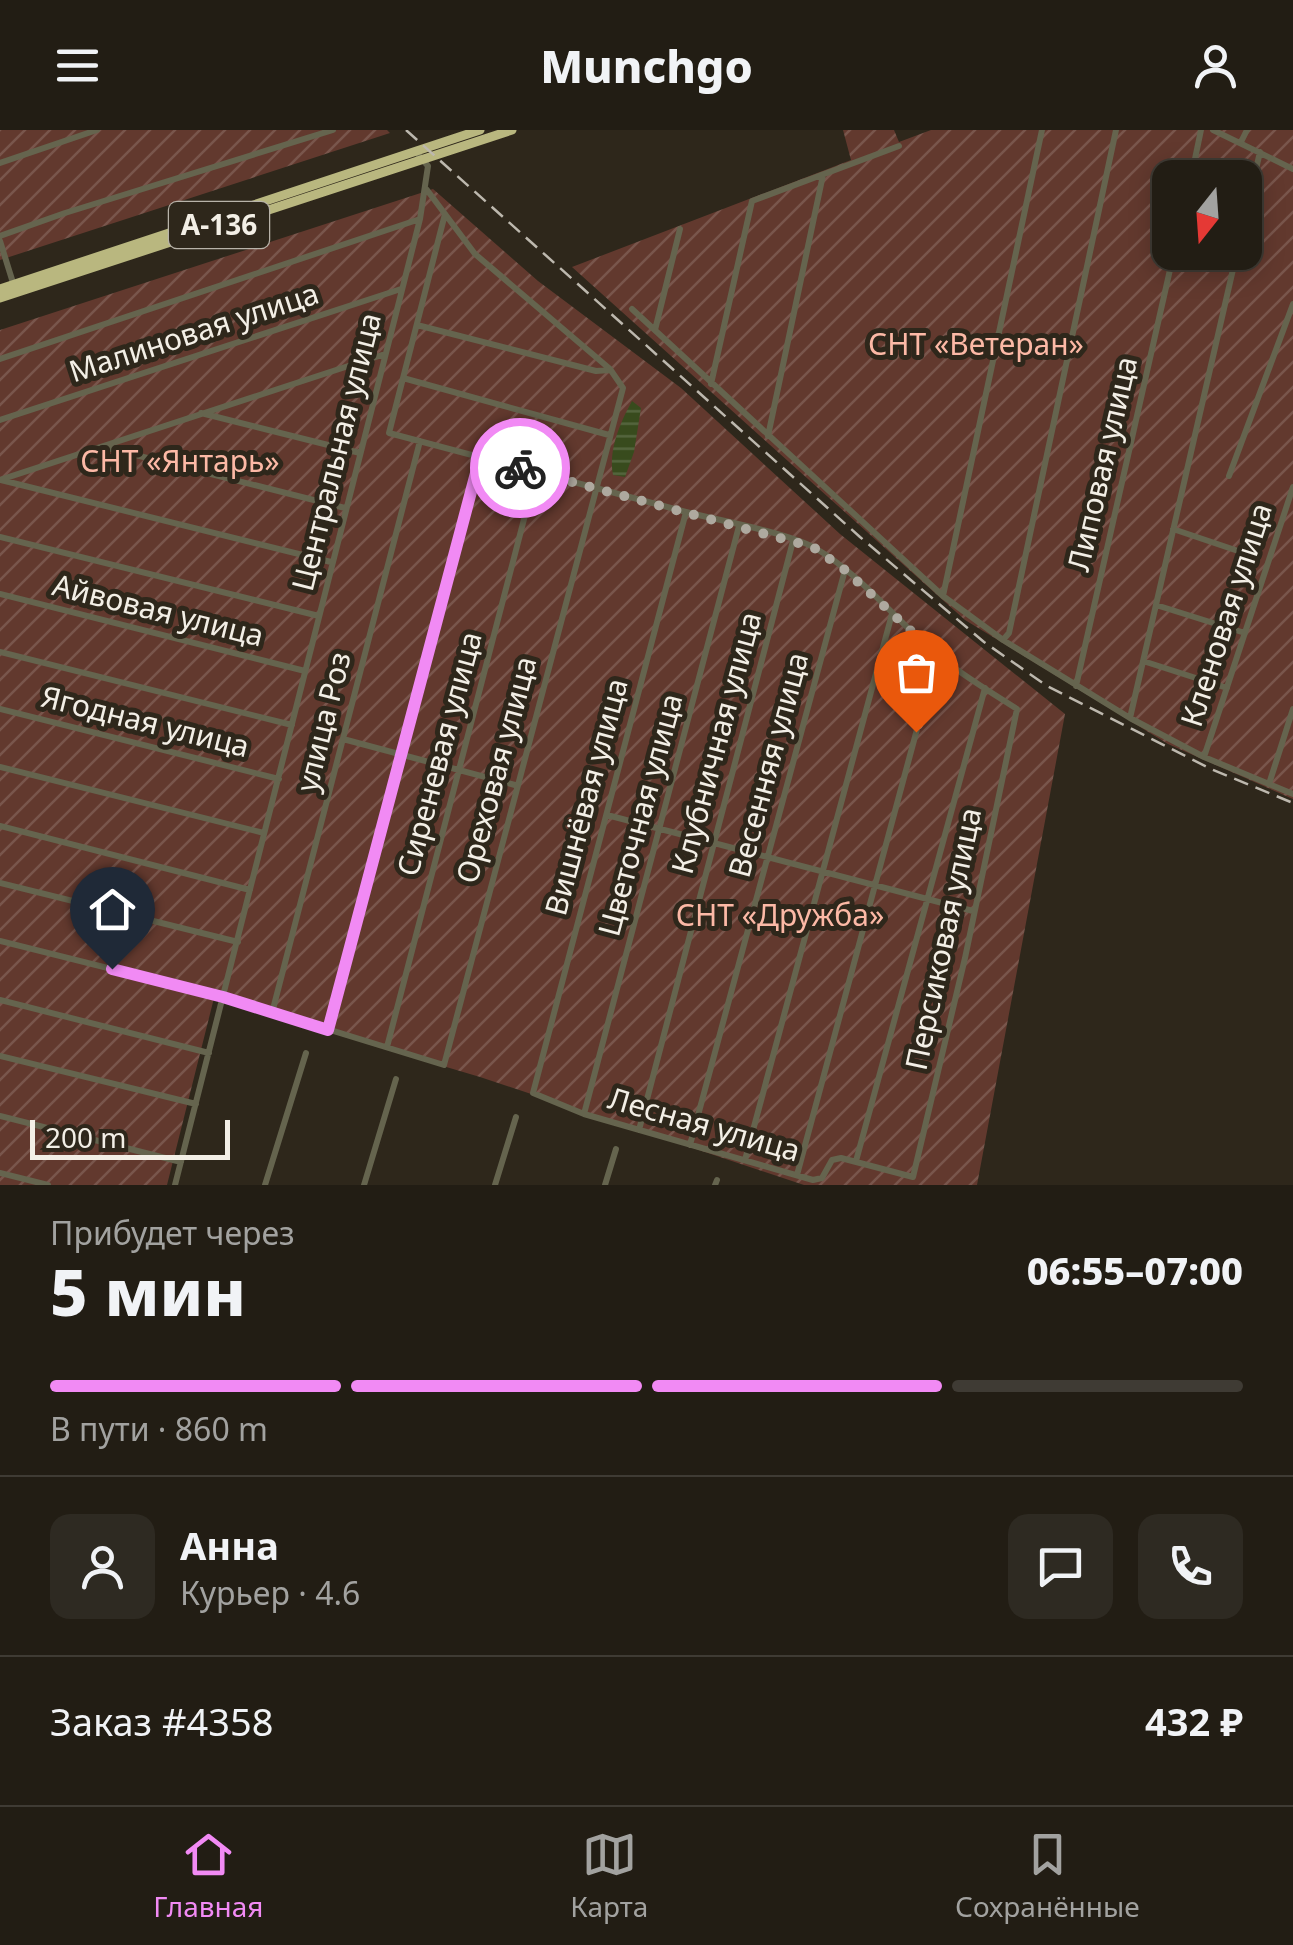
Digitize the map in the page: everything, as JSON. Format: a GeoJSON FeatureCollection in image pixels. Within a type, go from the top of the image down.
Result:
{"type":"FeatureCollection","features":[{"type":"Feature","properties":{"kind":"highway","name":"А-136"},"geometry":{"type":"LineString","coordinates":[[418,155],[480,130]]}},
{"type":"Feature","properties":{"kind":"highway","name":"А-136"},"geometry":{"type":"LineString","coordinates":[[0,289],[15,288],[418,155],[512,130]]}},
{"type":"Feature","properties":{"kind":"highway","name":"А-136"},"geometry":{"type":"LineString","coordinates":[[0,298],[15,288]]}},
{"type":"Feature","properties":{"kind":"street"},"geometry":{"type":"LineString","coordinates":[[0,163],[97,130]]}},
{"type":"Feature","properties":{"kind":"street"},"geometry":{"type":"LineString","coordinates":[[15,288],[0,239],[65,212],[334,130]]}},
{"type":"Feature","properties":{"kind":"street"},"geometry":{"type":"LineString","coordinates":[[943,596],[1042,130]]}},
{"type":"Feature","properties":{"kind":"street"},"geometry":{"type":"LineString","coordinates":[[1003,640],[1009,633],[1116,130]]}},
{"type":"Feature","properties":{"kind":"street"},"geometry":{"type":"LineString","coordinates":[[1195,160],[1202,130]]}},
{"type":"Feature","properties":{"kind":"street"},"geometry":{"type":"LineString","coordinates":[[1213,130],[1293,169]]}},
{"type":"Feature","properties":{"kind":"street"},"geometry":{"type":"LineString","coordinates":[[1241,142],[1247,130]]}},
{"type":"Feature","properties":{"kind":"street"},"geometry":{"type":"LineString","coordinates":[[711,384],[752,201],[899,146]]}},
{"type":"Feature","properties":{"kind":"street"},"geometry":{"type":"LineString","coordinates":[[1258,160],[1260,152]]}},
{"type":"Feature","properties":{"kind":"street"},"geometry":{"type":"LineString","coordinates":[[418,155],[428,166],[426,190],[474,254],[610,370]]}},
{"type":"Feature","properties":{"kind":"street"},"geometry":{"type":"LineString","coordinates":[[767,438],[824,175]]}},
{"type":"Feature","properties":{"kind":"street","name":"Центральная улица"},"geometry":{"type":"LineString","coordinates":[[175,1185],[426,190]]}},
{"type":"Feature","properties":{"kind":"street"},"geometry":{"type":"LineString","coordinates":[[445,214],[388,433],[813,547],[845,570],[937,655],[985,688],[856,1161]]}},
{"type":"Feature","properties":{"kind":"street"},"geometry":{"type":"LineString","coordinates":[[0,359],[420,219]]}},
{"type":"Feature","properties":{"kind":"street"},"geometry":{"type":"LineString","coordinates":[[654,331],[680,229]]}},
{"type":"Feature","properties":{"kind":"street","name":"Липовая улица"},"geometry":{"type":"LineString","coordinates":[[1076,686],[1170,270]]}},
{"type":"Feature","properties":{"kind":"street"},"geometry":{"type":"LineString","coordinates":[[1130,718],[1233,270]]}},
{"type":"Feature","properties":{"kind":"street","name":"Малиновая улица"},"geometry":{"type":"LineString","coordinates":[[0,420],[402,289]]}},
{"type":"Feature","properties":{"kind":"street"},"geometry":{"type":"LineString","coordinates":[[1229,476],[1293,304]]}},
{"type":"Feature","properties":{"kind":"street"},"geometry":{"type":"LineString","coordinates":[[632,309],[767,438],[825,486],[943,596],[1003,640],[1130,718],[1204,757],[1293,794]]}},
{"type":"Feature","properties":{"kind":"street"},"geometry":{"type":"LineString","coordinates":[[417,325],[596,370],[610,370]]}},
{"type":"Feature","properties":{"kind":"street"},"geometry":{"type":"LineString","coordinates":[[0,480],[386,354]]}},
{"type":"Feature","properties":{"kind":"street","name":"Ореховая улица"},"geometry":{"type":"LineString","coordinates":[[387,1047],[444,1065],[623,388],[610,370]]}},
{"type":"Feature","properties":{"kind":"street"},"geometry":{"type":"LineString","coordinates":[[402,378],[609,435]]}},
{"type":"Feature","properties":{"kind":"street"},"geometry":{"type":"LineString","coordinates":[[200,413],[360,454]]}},
{"type":"Feature","properties":{"kind":"street","name":"улица Роз"},"geometry":{"type":"LineString","coordinates":[[272,1013],[420,441]]}},
{"type":"Feature","properties":{"kind":"street"},"geometry":{"type":"LineString","coordinates":[[102,447],[345,508]]}},
{"type":"Feature","properties":{"kind":"street"},"geometry":{"type":"LineString","coordinates":[[328,1030],[480,458]]}},
{"type":"Feature","properties":{"kind":"street","name":"Сиреневая улица"},"geometry":{"type":"LineString","coordinates":[[387,1047],[536,472]]}},
{"type":"Feature","properties":{"kind":"street"},"geometry":{"type":"LineString","coordinates":[[0,480],[331,562]]}},
{"type":"Feature","properties":{"kind":"street","name":"Кленовая улица"},"geometry":{"type":"LineString","coordinates":[[1204,757],[1293,488]]}},
{"type":"Feature","properties":{"kind":"street","name":"Вишнёвая улица"},"geometry":{"type":"LineString","coordinates":[[533,1093],[686,512]]}},
{"type":"Feature","properties":{"kind":"street","name":"Цветочная улица"},"geometry":{"type":"LineString","coordinates":[[584,1114],[739,526]]}},
{"type":"Feature","properties":{"kind":"street"},"geometry":{"type":"LineString","coordinates":[[1173,530],[1248,554]]}},
{"type":"Feature","properties":{"kind":"street"},"geometry":{"type":"LineString","coordinates":[[0,537],[319,616]]}},
{"type":"Feature","properties":{"kind":"street","name":"Клубничная улица"},"geometry":{"type":"LineString","coordinates":[[639,1130],[793,541]]}},
{"type":"Feature","properties":{"kind":"street","name":"Весенняя улица"},"geometry":{"type":"LineString","coordinates":[[690,1145],[845,570]]}},
{"type":"Feature","properties":{"kind":"street","name":"Айвовая улица"},"geometry":{"type":"LineString","coordinates":[[0,594],[305,671]]}},
{"type":"Feature","properties":{"kind":"street"},"geometry":{"type":"LineString","coordinates":[[1156,605],[1244,633]]}},
{"type":"Feature","properties":{"kind":"street"},"geometry":{"type":"LineString","coordinates":[[745,1160],[892,614]]}},
{"type":"Feature","properties":{"kind":"street"},"geometry":{"type":"LineString","coordinates":[[0,652],[292,725]]}},
{"type":"Feature","properties":{"kind":"street"},"geometry":{"type":"LineString","coordinates":[[797,1175],[937,655]]}},
{"type":"Feature","properties":{"kind":"street"},"geometry":{"type":"LineString","coordinates":[[1143,661],[1226,688]]}},
{"type":"Feature","properties":{"kind":"street","name":"Персиковая улица"},"geometry":{"type":"LineString","coordinates":[[856,1161],[913,1177],[1016,709],[985,688]]}},
{"type":"Feature","properties":{"kind":"street","name":"Ягодная улица"},"geometry":{"type":"LineString","coordinates":[[0,709],[278,779]]}},
{"type":"Feature","properties":{"kind":"street"},"geometry":{"type":"LineString","coordinates":[[1269,784],[1293,709]]}},
{"type":"Feature","properties":{"kind":"street"},"geometry":{"type":"LineString","coordinates":[[343,739],[516,785]]}},
{"type":"Feature","properties":{"kind":"street"},"geometry":{"type":"LineString","coordinates":[[0,767],[264,833]]}},
{"type":"Feature","properties":{"kind":"street"},"geometry":{"type":"LineString","coordinates":[[606,815],[973,911]]}},
{"type":"Feature","properties":{"kind":"street"},"geometry":{"type":"LineString","coordinates":[[0,826],[250,890]]}},
{"type":"Feature","properties":{"kind":"street"},"geometry":{"type":"LineString","coordinates":[[0,883],[238,942]]}},
{"type":"Feature","properties":{"kind":"street"},"geometry":{"type":"LineString","coordinates":[[0,941],[223,997],[387,1047]]}},
{"type":"Feature","properties":{"kind":"street"},"geometry":{"type":"LineString","coordinates":[[0,1000],[209,1053]]}},
{"type":"Feature","properties":{"kind":"street"},"geometry":{"type":"LineString","coordinates":[[265,1185],[306,1052]]}},
{"type":"Feature","properties":{"kind":"street"},"geometry":{"type":"LineString","coordinates":[[0,1056],[196,1104]]}},
{"type":"Feature","properties":{"kind":"street"},"geometry":{"type":"LineString","coordinates":[[364,1185],[396,1079]]}},
{"type":"Feature","properties":{"kind":"street","name":"Лесная улица"},"geometry":{"type":"LineString","coordinates":[[533,1093],[584,1114],[819,1183],[832,1160],[856,1161]]}},
{"type":"Feature","properties":{"kind":"street"},"geometry":{"type":"LineString","coordinates":[[0,1116],[181,1162]]}},
{"type":"Feature","properties":{"kind":"street"},"geometry":{"type":"LineString","coordinates":[[495,1185],[516,1117]]}},
{"type":"Feature","properties":{"kind":"street"},"geometry":{"type":"LineString","coordinates":[[605,1185],[616,1148]]}},
{"type":"Feature","properties":{"kind":"street"},"geometry":{"type":"LineString","coordinates":[[0,1173],[48,1185]]}},
{"type":"Feature","properties":{"kind":"green space"},"geometry":{"type":"Polygon","coordinates":[[[0,130],[387,130],[390,133],[0,260],[0,130]]]}},
{"type":"Feature","properties":{"kind":"green space","name":"СНТ «Ветеран»"},"geometry":{"type":"Polygon","coordinates":[[[843,130],[894,130],[899,142],[931,130],[1293,130],[1293,799],[1168,744],[965,620],[572,267],[851,160],[843,130]]]}},
{"type":"Feature","properties":{"kind":"green space"},"geometry":{"type":"Polygon","coordinates":[[[433,189],[538,281],[681,388],[840,534],[1065,714],[977,1185],[804,1185],[480,1077],[214,998],[167,1185],[0,1185],[0,330],[433,189]]]}},
{"type":"Feature","properties":{"kind":"shaded area"},"geometry":{"type":"Polygon","coordinates":[[[632,401],[641,408],[634,452],[625,477],[613,475],[614,446],[632,401]]]}},
{"type":"Feature","properties":{"kind":"railway"},"geometry":{"type":"LineString","coordinates":[[406,130],[860,537],[984,642],[1047,686],[1211,769],[1293,803]]}},
{"type":"Feature","properties":{"kind":"way so far"},"geometry":{"type":"LineString","coordinates":[[520,468],[813,547],[845,570],[937,655],[916,732]]}},
{"type":"Feature","properties":{"kind":"route"},"geometry":{"type":"LineString","coordinates":[[112,969],[223,997],[328,1030],[480,458],[520,468]]}},
{"type":"Feature","properties":{"kind":"park label","name":"СНТ «Янтарь»"},"geometry":{"type":"Point","coordinates":[180,462]}},
{"type":"Feature","properties":{"kind":"park label","name":"СНТ «Дружба»"},"geometry":{"type":"Point","coordinates":[780,916]}}]}
